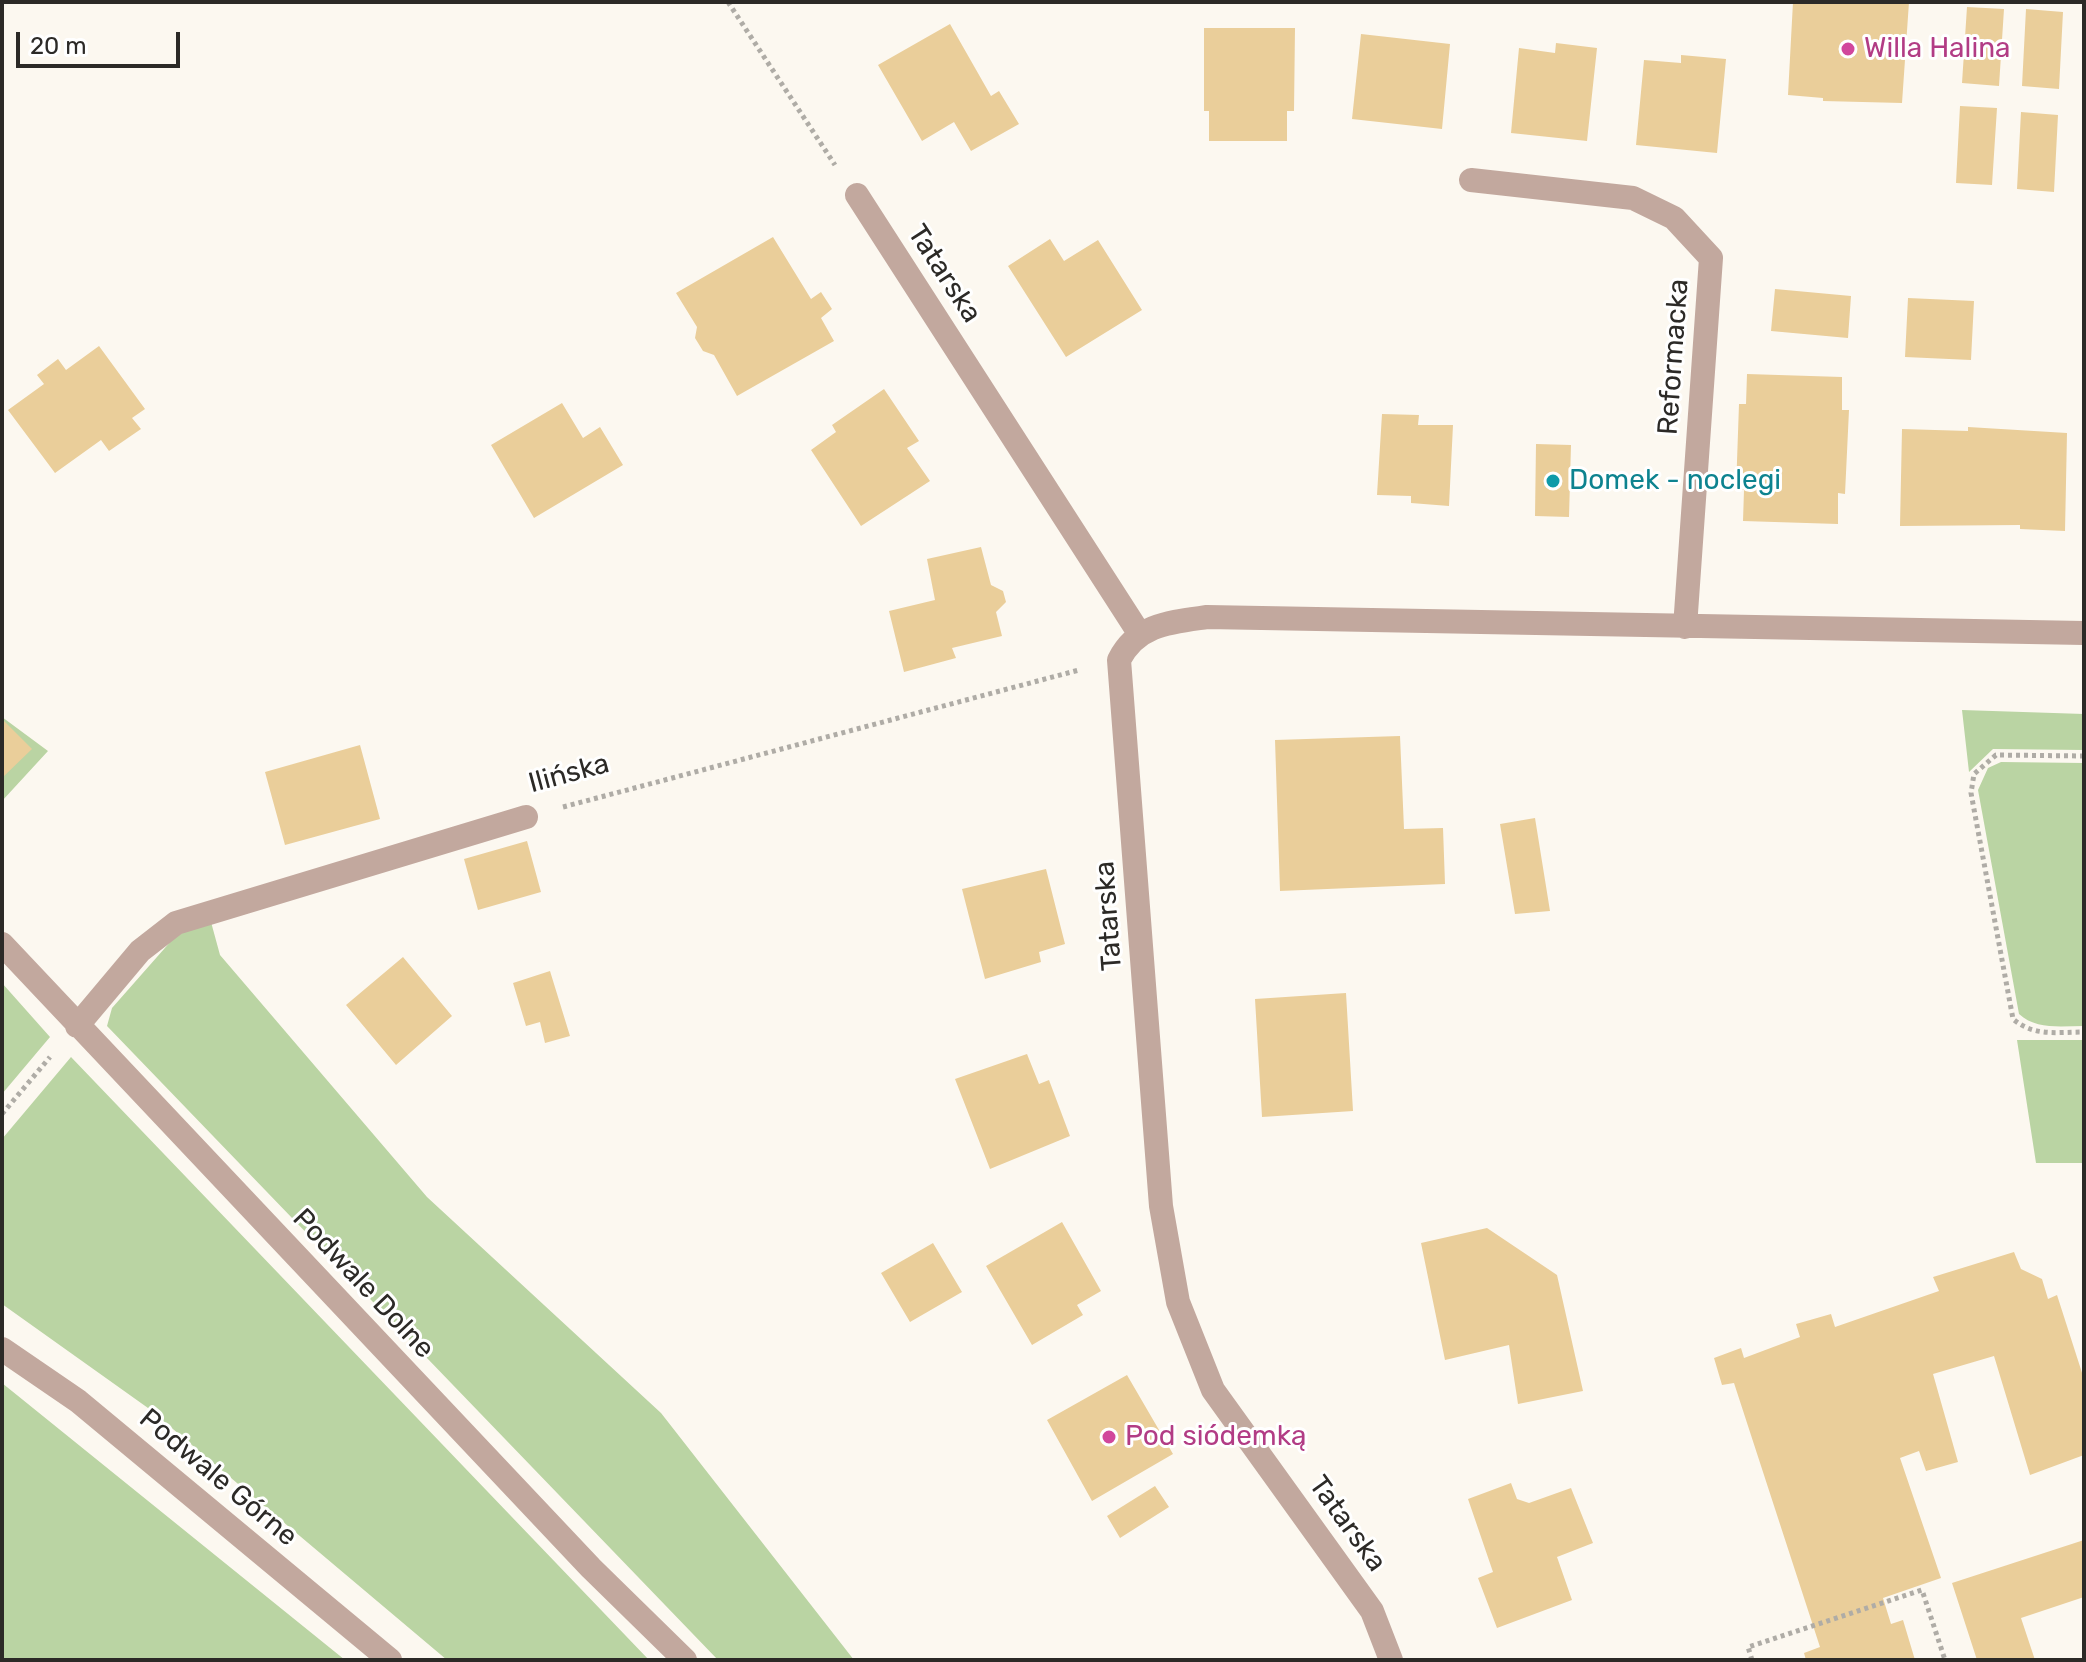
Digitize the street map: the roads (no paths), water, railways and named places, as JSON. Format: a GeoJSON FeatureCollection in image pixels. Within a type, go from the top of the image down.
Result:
{"type":"FeatureCollection","features":[{"type":"Feature","properties":{"kind":"street","name":"Reformacka"},"geometry":{"type":"LineString","coordinates":[[1471,180],[1633,198],[1674,218],[1711,258],[1685,627]]}},
{"type":"Feature","properties":{"kind":"street","name":"Tatarska"},"geometry":{"type":"LineString","coordinates":[[857,195],[1139,633],[1127,645],[1119,660],[1161,1206],[1178,1302],[1213,1390],[1372,1611],[1391,1660]]}},
{"type":"Feature","properties":{"kind":"street"},"geometry":{"type":"LineString","coordinates":[[1139,633],[1168,622],[1207,617],[2084,633]]}},
{"type":"Feature","properties":{"kind":"street","name":"Ilińska"},"geometry":{"type":"LineString","coordinates":[[77,1026],[140,951],[176,923],[526,817]]}},
{"type":"Feature","properties":{"kind":"street","name":"Podwale Dolne"},"geometry":{"type":"LineString","coordinates":[[2,944],[591,1568],[685,1660]]}},
{"type":"Feature","properties":{"kind":"street","name":"Podwale Górne"},"geometry":{"type":"LineString","coordinates":[[2,1349],[78,1401],[390,1660]]}},
{"type":"Feature","properties":{"kind":"place","name":"Willa Halina"},"geometry":{"type":"Point","coordinates":[1848,49]}},
{"type":"Feature","properties":{"kind":"place","name":"Domek - noclegi"},"geometry":{"type":"Point","coordinates":[1553,481]}},
{"type":"Feature","properties":{"kind":"place","name":"Pod siódemką"},"geometry":{"type":"Point","coordinates":[1109,1437]}}]}
